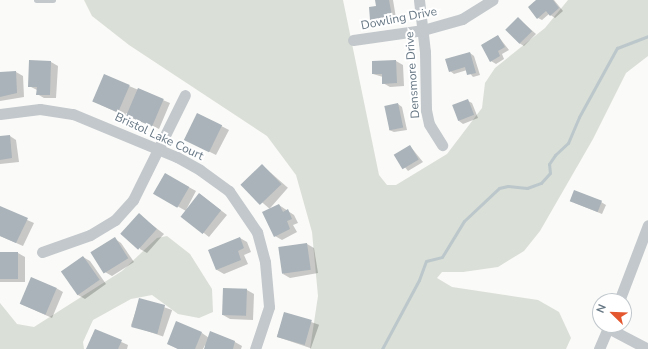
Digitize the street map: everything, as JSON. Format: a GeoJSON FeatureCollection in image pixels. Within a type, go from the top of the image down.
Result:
{"type":"FeatureCollection","features":[{"type":"Feature","properties":{"kind":"street","name":"Densmore Drive"},"geometry":{"type":"LineString","coordinates":[[419,0],[423,30],[426,110],[429,124],[442,145]]}},
{"type":"Feature","properties":{"kind":"street","name":"Dowling Drive"},"geometry":{"type":"LineString","coordinates":[[353,40],[423,30],[462,19],[492,0]]}},
{"type":"Feature","properties":{"kind":"street"},"geometry":{"type":"LineString","coordinates":[[42,252],[90,235],[115,220],[133,200],[185,95]]}},
{"type":"Feature","properties":{"kind":"street","name":"Bristol Lake Court"},"geometry":{"type":"LineString","coordinates":[[0,114],[40,109],[73,114],[159,150],[200,170],[229,191],[257,232],[265,262],[269,308],[255,349]]}},
{"type":"Feature","properties":{"kind":"street"},"geometry":{"type":"LineString","coordinates":[[622,293],[648,225]]}},
{"type":"Feature","properties":{"kind":"street"},"geometry":{"type":"LineString","coordinates":[[599,349],[606,333]]}},
{"type":"Feature","properties":{"kind":"street"},"geometry":{"type":"LineString","coordinates":[[619,333],[648,349]]}},
{"type":"Feature","properties":{"kind":"lane"},"geometry":{"type":"LineString","coordinates":[[37,0],[53,0]]}},
{"type":"Feature","properties":{"kind":"shaded area"},"geometry":{"type":"Polygon","coordinates":[[[84,0],[343,0],[379,175],[387,185],[396,185],[447,154],[482,108],[485,83],[495,68],[545,28],[568,0],[648,0],[648,56],[626,73],[593,139],[540,231],[524,251],[498,267],[463,272],[442,272],[437,278],[452,287],[538,300],[559,312],[571,338],[566,349],[310,349],[318,296],[312,232],[296,175],[267,136],[129,45],[92,16],[84,0]]]}},
{"type":"Feature","properties":{"kind":"shaded area"},"geometry":{"type":"Polygon","coordinates":[[[167,236],[190,254],[212,289],[213,312],[199,318],[178,314],[152,295],[131,299],[93,320],[83,342],[84,349],[0,349],[0,303],[17,324],[34,327],[122,271],[157,238],[167,236]]]}},
{"type":"Feature","properties":{"kind":"building"},"geometry":{"type":"Polygon","coordinates":[[[375,0],[389,0],[392,16],[370,20],[369,7],[376,6],[375,0]]]}},
{"type":"Feature","properties":{"kind":"building"},"geometry":{"type":"Polygon","coordinates":[[[536,0],[553,0],[559,8],[550,16],[546,11],[537,19],[528,7],[536,0]]]}},
{"type":"Feature","properties":{"kind":"building"},"geometry":{"type":"Polygon","coordinates":[[[518,17],[532,31],[519,44],[505,30],[518,17]]]}},
{"type":"Feature","properties":{"kind":"building"},"geometry":{"type":"Polygon","coordinates":[[[498,35],[505,47],[498,51],[500,56],[490,62],[481,45],[498,35]]]}},
{"type":"Feature","properties":{"kind":"building"},"geometry":{"type":"Polygon","coordinates":[[[470,52],[476,73],[467,75],[465,67],[449,72],[445,59],[470,52]]]}},
{"type":"Feature","properties":{"kind":"building"},"geometry":{"type":"Polygon","coordinates":[[[29,60],[51,61],[50,95],[36,95],[37,87],[28,87],[29,60]]]}},
{"type":"Feature","properties":{"kind":"building"},"geometry":{"type":"Polygon","coordinates":[[[396,60],[397,83],[382,84],[382,74],[372,74],[372,61],[396,60]]]}},
{"type":"Feature","properties":{"kind":"building"},"geometry":{"type":"Polygon","coordinates":[[[16,71],[17,93],[0,97],[0,72],[16,71]]]}},
{"type":"Feature","properties":{"kind":"building"},"geometry":{"type":"Polygon","coordinates":[[[104,74],[130,85],[118,113],[92,102],[104,74]]]}},
{"type":"Feature","properties":{"kind":"building"},"geometry":{"type":"Polygon","coordinates":[[[138,88],[164,99],[152,127],[126,116],[138,88]]]}},
{"type":"Feature","properties":{"kind":"building"},"geometry":{"type":"Polygon","coordinates":[[[468,99],[474,115],[458,121],[452,105],[468,99]]]}},
{"type":"Feature","properties":{"kind":"building"},"geometry":{"type":"Polygon","coordinates":[[[398,103],[403,127],[390,130],[384,106],[398,103]]]}},
{"type":"Feature","properties":{"kind":"building"},"geometry":{"type":"Polygon","coordinates":[[[197,113],[222,125],[209,152],[184,140],[197,113]]]}},
{"type":"Feature","properties":{"kind":"building"},"geometry":{"type":"Polygon","coordinates":[[[10,135],[12,158],[0,160],[0,136],[10,135]]]}},
{"type":"Feature","properties":{"kind":"building"},"geometry":{"type":"Polygon","coordinates":[[[410,145],[419,160],[402,169],[394,155],[410,145]]]}},
{"type":"Feature","properties":{"kind":"building"},"geometry":{"type":"Polygon","coordinates":[[[262,164],[281,184],[260,205],[240,185],[262,164]]]}},
{"type":"Feature","properties":{"kind":"building"},"geometry":{"type":"Polygon","coordinates":[[[165,173],[189,187],[177,208],[153,194],[165,173]]]}},
{"type":"Feature","properties":{"kind":"building"},"geometry":{"type":"Polygon","coordinates":[[[574,190],[602,201],[598,212],[570,201],[574,190]]]}},
{"type":"Feature","properties":{"kind":"building"},"geometry":{"type":"Polygon","coordinates":[[[199,193],[221,210],[203,234],[181,217],[199,193]]]}},
{"type":"Feature","properties":{"kind":"building"},"geometry":{"type":"Polygon","coordinates":[[[279,204],[283,212],[288,209],[292,219],[287,221],[290,229],[274,237],[262,212],[279,204]]]}},
{"type":"Feature","properties":{"kind":"building"},"geometry":{"type":"Polygon","coordinates":[[[0,206],[28,218],[16,243],[0,236],[0,206]]]}},
{"type":"Feature","properties":{"kind":"building"},"geometry":{"type":"Polygon","coordinates":[[[139,213],[157,229],[138,250],[120,234],[139,213]]]}},
{"type":"Feature","properties":{"kind":"building"},"geometry":{"type":"Polygon","coordinates":[[[115,237],[128,258],[104,274],[90,252],[115,237]]]}},
{"type":"Feature","properties":{"kind":"building"},"geometry":{"type":"Polygon","coordinates":[[[240,237],[244,248],[238,251],[241,260],[216,270],[208,250],[240,237]]]}},
{"type":"Feature","properties":{"kind":"building"},"geometry":{"type":"Polygon","coordinates":[[[307,243],[311,270],[282,274],[278,247],[307,243]]]}},
{"type":"Feature","properties":{"kind":"building"},"geometry":{"type":"Polygon","coordinates":[[[0,252],[18,252],[18,279],[0,279],[0,252]]]}},
{"type":"Feature","properties":{"kind":"building"},"geometry":{"type":"Polygon","coordinates":[[[83,256],[100,280],[78,295],[61,271],[83,256]]]}},
{"type":"Feature","properties":{"kind":"building"},"geometry":{"type":"Polygon","coordinates":[[[31,277],[57,288],[45,315],[20,304],[31,277]]]}},
{"type":"Feature","properties":{"kind":"building"},"geometry":{"type":"Polygon","coordinates":[[[223,288],[247,289],[246,316],[222,315],[223,288]]]}},
{"type":"Feature","properties":{"kind":"building"},"geometry":{"type":"Polygon","coordinates":[[[139,298],[165,305],[157,334],[131,327],[139,298]]]}},
{"type":"Feature","properties":{"kind":"building"},"geometry":{"type":"Polygon","coordinates":[[[284,312],[312,320],[305,345],[277,337],[284,312]]]}},
{"type":"Feature","properties":{"kind":"building"},"geometry":{"type":"Polygon","coordinates":[[[176,321],[202,332],[195,349],[178,349],[167,344],[176,321]]]}},
{"type":"Feature","properties":{"kind":"building"},"geometry":{"type":"Polygon","coordinates":[[[95,329],[122,340],[118,349],[86,349],[95,329]]]}},
{"type":"Feature","properties":{"kind":"building"},"geometry":{"type":"Polygon","coordinates":[[[210,331],[235,341],[233,349],[204,349],[210,331]]]}},
{"type":"Feature","properties":{"kind":"waterway"},"geometry":{"type":"LineString","coordinates":[[382,349],[419,280],[426,261],[442,257],[464,221],[499,188],[508,186],[527,188],[541,183],[550,173],[549,164],[555,155],[568,143],[579,117],[617,48],[648,36]]}}]}
